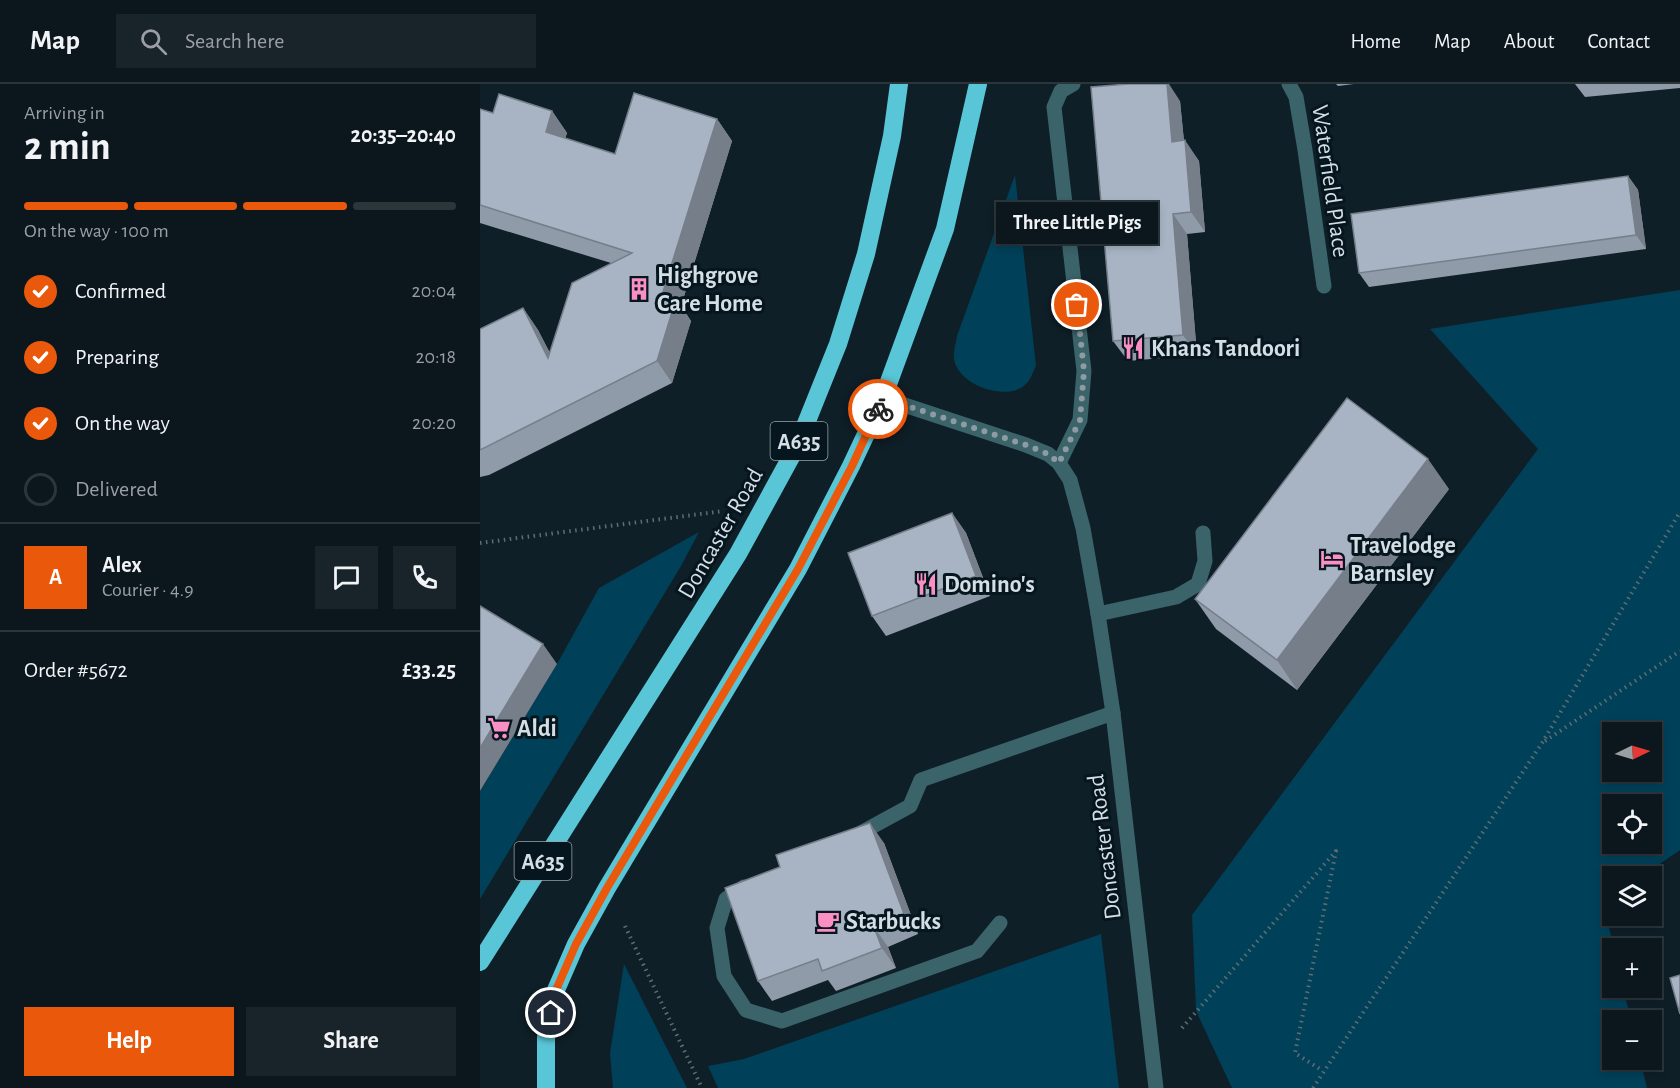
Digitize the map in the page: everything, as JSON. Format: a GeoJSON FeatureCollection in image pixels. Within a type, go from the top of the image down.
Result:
{"type":"FeatureCollection","features":[{"type":"Feature","properties":{"kind":"highway","name":"Doncaster Road"},"geometry":{"type":"LineString","coordinates":[[480,962],[738,554],[797,446],[838,344],[866,255],[892,136],[899,84]]}},
{"type":"Feature","properties":{"kind":"highway","name":"A635"},"geometry":{"type":"LineString","coordinates":[[546,1088],[546,1037],[556,990],[576,944],[607,888],[798,569],[852,466],[883,398],[945,229],[978,84]]}},
{"type":"Feature","properties":{"kind":"street"},"geometry":{"type":"LineString","coordinates":[[883,398],[1026,445],[1048,454],[1059,463],[1080,420],[1084,371],[1054,107],[1061,91],[1073,84]]}},
{"type":"Feature","properties":{"kind":"street","name":"Waterfield Place"},"geometry":{"type":"LineString","coordinates":[[1289,84],[1296,97],[1324,286]]}},
{"type":"Feature","properties":{"kind":"street","name":"Doncaster Road"},"geometry":{"type":"LineString","coordinates":[[1059,463],[1070,480],[1083,528],[1098,614],[1113,713],[1156,1088]]}},
{"type":"Feature","properties":{"kind":"street"},"geometry":{"type":"LineString","coordinates":[[1098,614],[1176,597],[1198,584],[1205,561],[1203,533]]}},
{"type":"Feature","properties":{"kind":"street"},"geometry":{"type":"LineString","coordinates":[[843,843],[910,806],[921,780],[1113,713]]}},
{"type":"Feature","properties":{"kind":"street"},"geometry":{"type":"LineString","coordinates":[[752,880],[726,899],[717,928],[724,976],[746,1010],[782,1021],[977,951],[1000,923]]}},
{"type":"Feature","properties":{"kind":"path"},"geometry":{"type":"LineString","coordinates":[[480,543],[765,506]]}},
{"type":"Feature","properties":{"kind":"path"},"geometry":{"type":"LineString","coordinates":[[1313,1088],[1542,743],[1680,512]]}},
{"type":"Feature","properties":{"kind":"path"},"geometry":{"type":"LineString","coordinates":[[1542,743],[1680,651]]}},
{"type":"Feature","properties":{"kind":"path"},"geometry":{"type":"LineString","coordinates":[[1154,1061],[1336,851],[1294,1053],[1324,1072]]}},
{"type":"Feature","properties":{"kind":"path"},"geometry":{"type":"LineString","coordinates":[[607,888],[702,1088]]}},
{"type":"Feature","properties":{"kind":"shaded area"},"geometry":{"type":"Polygon","coordinates":[[[1015,175],[1036,366],[1028,381],[1019,389],[997,391],[985,389],[965,377],[958,369],[954,353],[957,336],[1015,175]]]}},
{"type":"Feature","properties":{"kind":"shaded area"},"geometry":{"type":"Polygon","coordinates":[[[1680,290],[1680,850],[1657,866],[1602,866],[1602,926],[1609,926],[1612,938],[1602,938],[1602,998],[1626,998],[1629,1010],[1602,1010],[1602,1070],[1643,1070],[1647,1088],[1232,1088],[1196,1011],[1192,915],[1538,449],[1430,329],[1680,290]]]}},
{"type":"Feature","properties":{"kind":"shaded area"},"geometry":{"type":"Polygon","coordinates":[[[699,532],[681,566],[480,899],[480,791],[557,664],[599,588],[699,532]]]}},
{"type":"Feature","properties":{"kind":"shaded area"},"geometry":{"type":"Polygon","coordinates":[[[1101,934],[1119,1088],[718,1088],[708,1066],[744,1059],[1101,934]]]}},
{"type":"Feature","properties":{"kind":"shaded area"},"geometry":{"type":"Polygon","coordinates":[[[624,964],[687,1088],[613,1088],[610,1053],[624,964]]]}},
{"type":"Feature","properties":{"kind":"building"},"geometry":{"type":"Polygon","coordinates":[[[1167,84],[1172,142],[1185,140],[1191,212],[1173,214],[1183,335],[1113,341],[1091,87],[1167,84]]]}},
{"type":"Feature","properties":{"kind":"building","name":"Highgrove Care Home"},"geometry":{"type":"Polygon","coordinates":[[[634,93],[717,119],[662,295],[676,299],[657,361],[480,450],[480,329],[523,308],[548,358],[572,283],[632,253],[480,205],[480,109],[493,113],[499,94],[552,111],[546,132],[615,154],[634,93]]]}},
{"type":"Feature","properties":{"kind":"building"},"geometry":{"type":"Polygon","coordinates":[[[1628,176],[1636,235],[1359,273],[1351,214],[1628,176]]]}},
{"type":"Feature","properties":{"kind":"building","name":"Travelodge Barnsley"},"geometry":{"type":"Polygon","coordinates":[[[1347,398],[1428,459],[1277,660],[1195,599],[1347,398]]]}},
{"type":"Feature","properties":{"kind":"building","name":"Domino's"},"geometry":{"type":"Polygon","coordinates":[[[952,513],[976,576],[872,616],[848,553],[952,513]]]}},
{"type":"Feature","properties":{"kind":"building"},"geometry":{"type":"Polygon","coordinates":[[[480,606],[543,644],[480,748],[480,606]]]}},
{"type":"Feature","properties":{"kind":"building","name":"Starbucks"},"geometry":{"type":"Polygon","coordinates":[[[870,823],[904,914],[874,927],[882,948],[822,971],[818,959],[758,981],[725,888],[780,867],[776,855],[870,823]]]}},
{"type":"Feature","properties":{"kind":"building"},"geometry":{"type":"Polygon","coordinates":[[[1680,975],[1680,1014],[1670,978],[1680,975]]]}},
{"type":"Feature","properties":{"kind":"way so far"},"geometry":{"type":"LineString","coordinates":[[878,409],[883,398],[1026,445],[1048,454],[1059,463],[1080,420],[1084,371],[1077,305]]}},
{"type":"Feature","properties":{"kind":"place","name":"Highgrove Care Home"},"geometry":{"type":"Point","coordinates":[639,289]}},
{"type":"Feature","properties":{"kind":"place","name":"Three Little Pigs"},"geometry":{"type":"Point","coordinates":[1077,305]}},
{"type":"Feature","properties":{"kind":"place","name":"Khans Tandoori"},"geometry":{"type":"Point","coordinates":[1133,348]}},
{"type":"Feature","properties":{"kind":"place","name":"Travelodge Barnsley"},"geometry":{"type":"Point","coordinates":[1332,559]}},
{"type":"Feature","properties":{"kind":"place","name":"Domino's"},"geometry":{"type":"Point","coordinates":[926,584]}},
{"type":"Feature","properties":{"kind":"place","name":"Aldi"},"geometry":{"type":"Point","coordinates":[499,728]}},
{"type":"Feature","properties":{"kind":"place","name":"Starbucks"},"geometry":{"type":"Point","coordinates":[828,921]}},
{"type":"Feature","properties":{"kind":"route"},"geometry":{"type":"LineString","coordinates":[[551,1013],[556,990],[576,944],[607,888],[798,569],[852,466],[878,409]]}}]}
